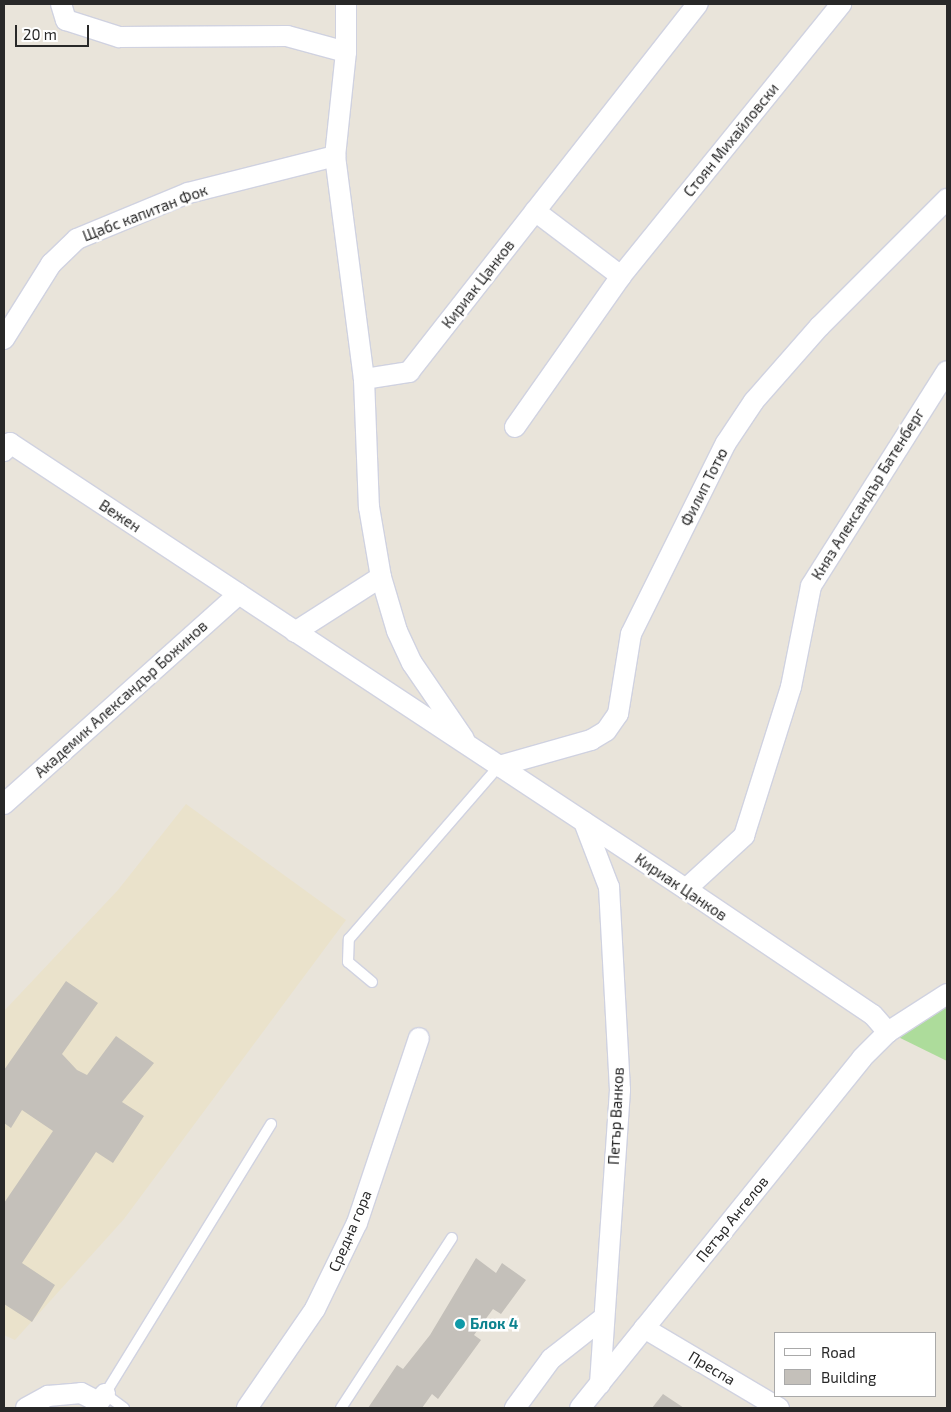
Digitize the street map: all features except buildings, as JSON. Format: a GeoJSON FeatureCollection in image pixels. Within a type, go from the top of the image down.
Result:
{"type":"FeatureCollection","features":[{"type":"Feature","properties":{"kind":"street"},"geometry":{"type":"LineString","coordinates":[[61,4],[66,20],[119,37],[287,36],[346,52]]}},
{"type":"Feature","properties":{"kind":"street"},"geometry":{"type":"LineString","coordinates":[[346,4],[346,52],[335,156],[364,378]]}},
{"type":"Feature","properties":{"kind":"street","name":"Кириак Цанков"},"geometry":{"type":"LineString","coordinates":[[470,747],[412,663],[381,577],[369,506],[364,378],[409,372],[698,4]]}},
{"type":"Feature","properties":{"kind":"street","name":"Стоян Михайловски"},"geometry":{"type":"LineString","coordinates":[[515,427],[621,276],[841,4]]}},
{"type":"Feature","properties":{"kind":"street","name":"Щабс капитан Фок"},"geometry":{"type":"LineString","coordinates":[[4,339],[51,264],[77,239],[188,194],[335,156]]}},
{"type":"Feature","properties":{"kind":"street","name":"Филип Тотю"},"geometry":{"type":"LineString","coordinates":[[499,766],[591,740],[606,731],[618,714],[630,634],[726,443],[754,400],[820,326],[947,199]]}},
{"type":"Feature","properties":{"kind":"street"},"geometry":{"type":"LineString","coordinates":[[536,211],[621,276]]}},
{"type":"Feature","properties":{"kind":"street","name":"Княз Александър Батенберг"},"geometry":{"type":"LineString","coordinates":[[686,889],[744,836],[791,687],[811,586],[947,372]]}},
{"type":"Feature","properties":{"kind":"street","name":"Вежен"},"geometry":{"type":"LineString","coordinates":[[4,451],[10,443],[239,594]]}},
{"type":"Feature","properties":{"kind":"street"},"geometry":{"type":"LineString","coordinates":[[295,632],[381,577]]}},
{"type":"Feature","properties":{"kind":"street","name":"Кириак Цанков"},"geometry":{"type":"LineString","coordinates":[[239,594],[686,889],[873,1015],[888,1032]]}},
{"type":"Feature","properties":{"kind":"street","name":"Академик Александър Божинов"},"geometry":{"type":"LineString","coordinates":[[4,804],[239,594]]}},
{"type":"Feature","properties":{"kind":"street","name":"Петър Ванков"},"geometry":{"type":"LineString","coordinates":[[584,822],[609,887],[620,1090],[601,1320],[600,1384]]}},
{"type":"Feature","properties":{"kind":"street","name":"Петър Ангелов"},"geometry":{"type":"LineString","coordinates":[[580,1408],[888,1032],[947,994]]}},
{"type":"Feature","properties":{"kind":"street","name":"Средна гора"},"geometry":{"type":"LineString","coordinates":[[247,1408],[315,1309],[357,1223],[419,1038]]}},
{"type":"Feature","properties":{"kind":"street"},"geometry":{"type":"LineString","coordinates":[[515,1408],[551,1359],[601,1320]]}},
{"type":"Feature","properties":{"kind":"street","name":"Преспа"},"geometry":{"type":"LineString","coordinates":[[644,1328],[779,1408]]}},
{"type":"Feature","properties":{"kind":"street"},"geometry":{"type":"LineString","coordinates":[[26,1408],[48,1396],[81,1393],[99,1402],[105,1394]]}},
{"type":"Feature","properties":{"kind":"lane"},"geometry":{"type":"LineString","coordinates":[[372,982],[348,962],[349,939],[499,766]]}},
{"type":"Feature","properties":{"kind":"lane"},"geometry":{"type":"LineString","coordinates":[[124,1408],[105,1394],[271,1124]]}},
{"type":"Feature","properties":{"kind":"lane"},"geometry":{"type":"LineString","coordinates":[[341,1408],[452,1238]]}},
{"type":"Feature","properties":{"kind":"shaded area"},"geometry":{"type":"Polygon","coordinates":[[[186,804],[346,920],[124,1219],[15,1340],[4,1335],[4,1011],[118,890],[186,804]]]}},
{"type":"Feature","properties":{"kind":"green space"},"geometry":{"type":"Polygon","coordinates":[[[947,1000],[947,1061],[888,1032],[947,1000]]]}},
{"type":"Feature","properties":{"kind":"place","name":"Блок 4"},"geometry":{"type":"Point","coordinates":[460,1324]}}]}
